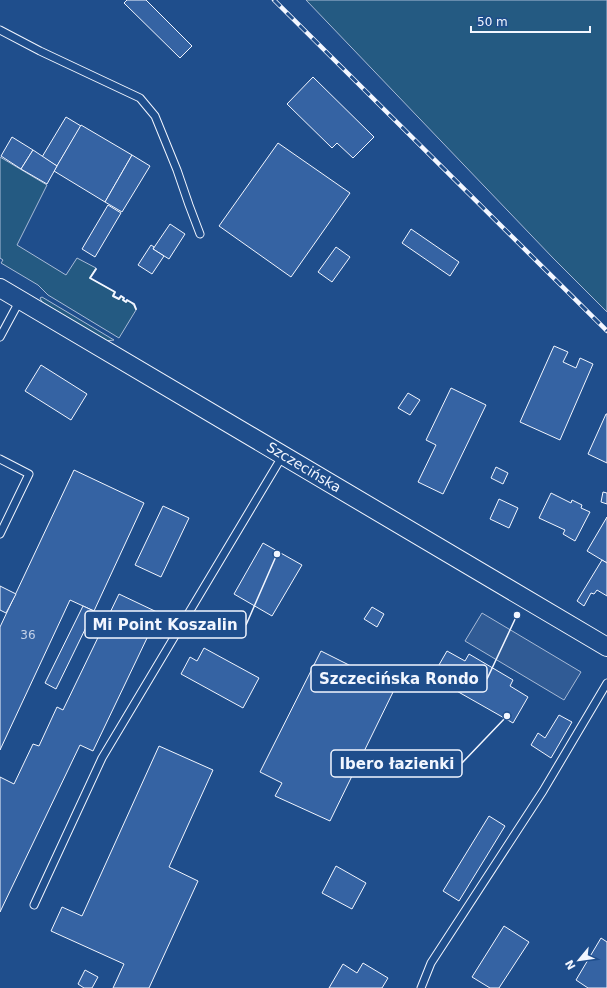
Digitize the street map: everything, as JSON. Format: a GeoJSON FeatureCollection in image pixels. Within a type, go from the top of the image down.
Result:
{"type":"FeatureCollection","features":[{"type":"Feature","properties":{"kind":"street","name":"Szczecińska"},"geometry":{"type":"LineString","coordinates":[[0,288],[607,647]]}},
{"type":"Feature","properties":{"kind":"lane"},"geometry":{"type":"LineString","coordinates":[[0,30],[40,51],[140,98],[154,116],[177,170],[200,234]]}},
{"type":"Feature","properties":{"kind":"lane"},"geometry":{"type":"LineString","coordinates":[[0,337],[20,300]]}},
{"type":"Feature","properties":{"kind":"lane"},"geometry":{"type":"LineString","coordinates":[[34,905],[102,758],[283,455]]}},
{"type":"Feature","properties":{"kind":"lane"},"geometry":{"type":"LineString","coordinates":[[0,459],[29,474],[0,534]]}},
{"type":"Feature","properties":{"kind":"lane"},"geometry":{"type":"LineString","coordinates":[[421,988],[431,963],[543,791],[607,684]]}},
{"type":"Feature","properties":{"kind":"shaded area"},"geometry":{"type":"Polygon","coordinates":[[[306,0],[607,0],[607,312],[553,258],[306,0]]]}},
{"type":"Feature","properties":{"kind":"shaded area"},"geometry":{"type":"Polygon","coordinates":[[[0,157],[47,185],[17,245],[66,275],[77,258],[96,268],[90,278],[115,292],[113,296],[119,299],[121,296],[126,302],[127,300],[130,302],[134,305],[136,310],[119,338],[48,295],[38,285],[1,263],[3,260],[0,258],[0,157]]]}},
{"type":"Feature","properties":{"kind":"shaded area"},"geometry":{"type":"Polygon","coordinates":[[[42,297],[114,340],[106,341],[42,302],[40,298],[42,297]]]}},
{"type":"Feature","properties":{"kind":"shaded area"},"geometry":{"type":"Polygon","coordinates":[[[482,613],[581,672],[564,700],[465,641],[482,613]]]}},
{"type":"Feature","properties":{"kind":"building"},"geometry":{"type":"Polygon","coordinates":[[[127,0],[146,0],[192,46],[180,58],[124,3],[127,0]]]}},
{"type":"Feature","properties":{"kind":"building"},"geometry":{"type":"Polygon","coordinates":[[[313,77],[374,137],[353,158],[337,143],[332,148],[287,104],[313,77]]]}},
{"type":"Feature","properties":{"kind":"building"},"geometry":{"type":"Polygon","coordinates":[[[66,117],[81,126],[57,166],[42,157],[66,117]]]}},
{"type":"Feature","properties":{"kind":"building"},"geometry":{"type":"Polygon","coordinates":[[[81,125],[132,155],[105,202],[54,171],[81,125]]]}},
{"type":"Feature","properties":{"kind":"building"},"geometry":{"type":"Polygon","coordinates":[[[12,137],[33,150],[21,169],[1,156],[12,137]]]}},
{"type":"Feature","properties":{"kind":"building"},"geometry":{"type":"Polygon","coordinates":[[[278,143],[350,193],[291,277],[219,226],[278,143]]]}},
{"type":"Feature","properties":{"kind":"building"},"geometry":{"type":"Polygon","coordinates":[[[33,150],[57,166],[47,184],[21,169],[33,150]]]}},
{"type":"Feature","properties":{"kind":"building"},"geometry":{"type":"Polygon","coordinates":[[[132,155],[150,166],[122,212],[105,202],[132,155]]]}},
{"type":"Feature","properties":{"kind":"building"},"geometry":{"type":"Polygon","coordinates":[[[108,205],[121,213],[95,257],[82,249],[108,205]]]}},
{"type":"Feature","properties":{"kind":"building"},"geometry":{"type":"Polygon","coordinates":[[[170,224],[185,234],[169,259],[153,249],[170,224]]]}},
{"type":"Feature","properties":{"kind":"building"},"geometry":{"type":"Polygon","coordinates":[[[411,229],[459,262],[450,276],[402,243],[411,229]]]}},
{"type":"Feature","properties":{"kind":"building"},"geometry":{"type":"Polygon","coordinates":[[[151,245],[154,247],[153,249],[164,256],[152,274],[138,265],[151,245]]]}},
{"type":"Feature","properties":{"kind":"building"},"geometry":{"type":"Polygon","coordinates":[[[336,247],[350,257],[332,282],[318,272],[336,247]]]}},
{"type":"Feature","properties":{"kind":"building"},"geometry":{"type":"Polygon","coordinates":[[[554,346],[568,352],[563,362],[576,368],[580,358],[593,364],[560,440],[520,422],[554,346]]]}},
{"type":"Feature","properties":{"kind":"building"},"geometry":{"type":"Polygon","coordinates":[[[41,365],[87,394],[71,420],[25,391],[41,365]]]}},
{"type":"Feature","properties":{"kind":"building"},"geometry":{"type":"Polygon","coordinates":[[[451,388],[486,405],[443,494],[418,482],[436,445],[426,440],[451,388]]]}},
{"type":"Feature","properties":{"kind":"building"},"geometry":{"type":"Polygon","coordinates":[[[408,393],[420,400],[410,415],[398,408],[408,393]]]}},
{"type":"Feature","properties":{"kind":"building"},"geometry":{"type":"Polygon","coordinates":[[[607,414],[607,463],[588,454],[607,414]]]}},
{"type":"Feature","properties":{"kind":"building"},"geometry":{"type":"Polygon","coordinates":[[[496,467],[508,473],[503,484],[491,478],[496,467]]]}},
{"type":"Feature","properties":{"kind":"building"},"geometry":{"type":"Polygon","coordinates":[[[74,470],[144,503],[94,611],[70,600],[0,750],[0,627],[74,470]]]}},
{"type":"Feature","properties":{"kind":"building"},"geometry":{"type":"Polygon","coordinates":[[[603,492],[607,493],[607,504],[601,502],[603,492]]]}},
{"type":"Feature","properties":{"kind":"building"},"geometry":{"type":"Polygon","coordinates":[[[551,493],[571,503],[572,500],[582,505],[581,508],[590,512],[575,541],[563,534],[565,530],[539,518],[551,493]]]}},
{"type":"Feature","properties":{"kind":"building"},"geometry":{"type":"Polygon","coordinates":[[[499,499],[518,508],[509,528],[490,519],[499,499]]]}},
{"type":"Feature","properties":{"kind":"building"},"geometry":{"type":"Polygon","coordinates":[[[163,506],[189,518],[161,577],[135,565],[163,506]]]}},
{"type":"Feature","properties":{"kind":"building"},"geometry":{"type":"Polygon","coordinates":[[[607,517],[607,563],[587,551],[607,517]]]}},
{"type":"Feature","properties":{"kind":"building"},"geometry":{"type":"Polygon","coordinates":[[[263,543],[302,565],[272,616],[234,594],[263,543]]]}},
{"type":"Feature","properties":{"kind":"building"},"geometry":{"type":"Polygon","coordinates":[[[602,560],[607,563],[607,596],[597,590],[594,594],[591,593],[584,606],[577,601],[602,560]]]}},
{"type":"Feature","properties":{"kind":"building"},"geometry":{"type":"Polygon","coordinates":[[[0,586],[16,594],[6,613],[0,610],[0,586]]]}},
{"type":"Feature","properties":{"kind":"building"},"geometry":{"type":"Polygon","coordinates":[[[119,594],[159,613],[93,751],[80,745],[0,912],[0,777],[14,784],[33,744],[39,746],[57,707],[63,710],[119,594]]]}},
{"type":"Feature","properties":{"kind":"building"},"geometry":{"type":"Polygon","coordinates":[[[83,606],[94,611],[56,689],[45,683],[83,606]]]}},
{"type":"Feature","properties":{"kind":"building"},"geometry":{"type":"Polygon","coordinates":[[[372,607],[384,614],[377,627],[364,619],[372,607]]]}},
{"type":"Feature","properties":{"kind":"building"},"geometry":{"type":"Polygon","coordinates":[[[204,648],[259,678],[243,708],[181,674],[190,657],[197,661],[204,648]]]}},
{"type":"Feature","properties":{"kind":"building"},"geometry":{"type":"Polygon","coordinates":[[[321,651],[395,688],[330,821],[275,796],[282,783],[260,772],[321,651]]]}},
{"type":"Feature","properties":{"kind":"building"},"geometry":{"type":"Polygon","coordinates":[[[447,651],[465,661],[469,654],[513,680],[510,686],[528,697],[513,723],[432,677],[447,651]]]}},
{"type":"Feature","properties":{"kind":"building"},"geometry":{"type":"Polygon","coordinates":[[[559,715],[572,722],[551,758],[531,745],[538,733],[545,738],[559,715]]]}},
{"type":"Feature","properties":{"kind":"building"},"geometry":{"type":"Polygon","coordinates":[[[159,746],[213,770],[169,867],[198,881],[149,988],[113,988],[124,964],[51,931],[62,907],[82,916],[159,746]]]}},
{"type":"Feature","properties":{"kind":"building"},"geometry":{"type":"Polygon","coordinates":[[[489,816],[505,826],[459,901],[443,891],[489,816]]]}},
{"type":"Feature","properties":{"kind":"building"},"geometry":{"type":"Polygon","coordinates":[[[336,866],[366,883],[352,909],[322,893],[336,866]]]}},
{"type":"Feature","properties":{"kind":"building"},"geometry":{"type":"Polygon","coordinates":[[[504,926],[529,942],[499,988],[490,988],[472,977],[504,926]]]}},
{"type":"Feature","properties":{"kind":"building"},"geometry":{"type":"Polygon","coordinates":[[[601,938],[607,942],[607,988],[588,988],[576,980],[601,938]]]}},
{"type":"Feature","properties":{"kind":"building"},"geometry":{"type":"Polygon","coordinates":[[[363,963],[388,978],[382,988],[329,988],[343,964],[357,973],[363,963]]]}},
{"type":"Feature","properties":{"kind":"building"},"geometry":{"type":"Polygon","coordinates":[[[85,970],[98,977],[92,988],[84,988],[78,984],[85,970]]]}},
{"type":"Feature","properties":{"kind":"railway"},"geometry":{"type":"LineString","coordinates":[[274,0],[607,331]]}},
{"type":"Feature","properties":{"kind":"wall"},"geometry":{"type":"LineString","coordinates":[[96,269],[90,278],[115,292],[113,296],[119,299],[121,296],[126,302],[127,300],[134,304],[136,309]]}},
{"type":"Feature","properties":{"kind":"place","name":"Mi Point Koszalin"},"geometry":{"type":"Point","coordinates":[277,554]}},
{"type":"Feature","properties":{"kind":"place","name":"Szczecińska Rondo"},"geometry":{"type":"Point","coordinates":[517,615]}},
{"type":"Feature","properties":{"kind":"place","name":"Ibero łazienki"},"geometry":{"type":"Point","coordinates":[507,716]}}]}
